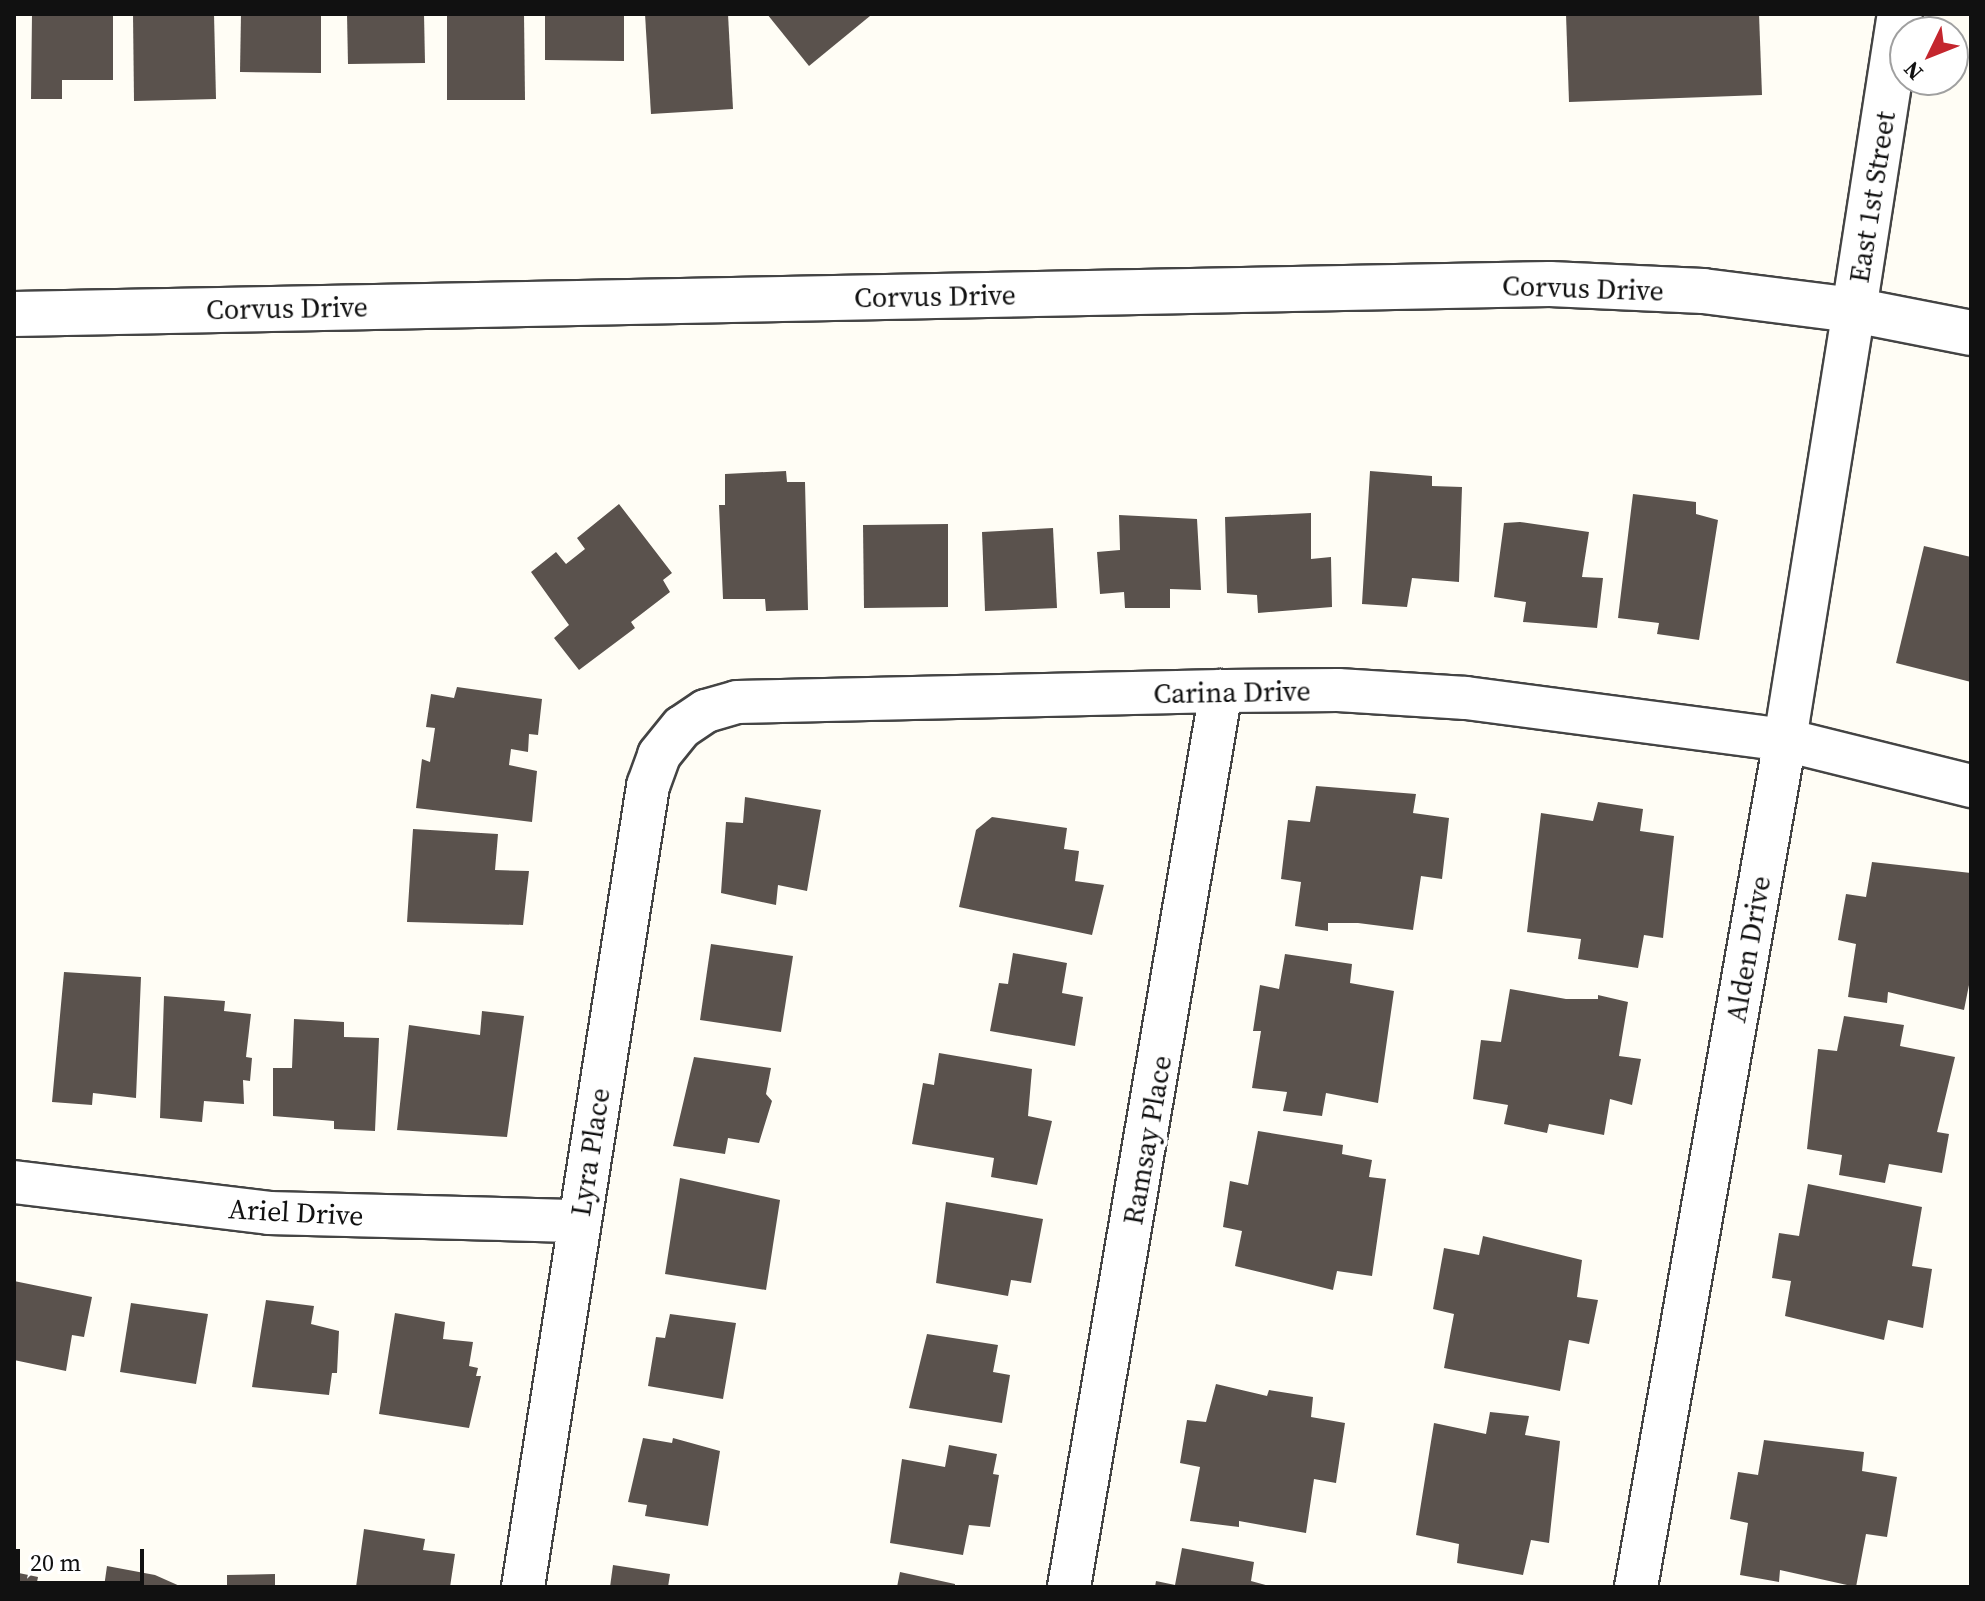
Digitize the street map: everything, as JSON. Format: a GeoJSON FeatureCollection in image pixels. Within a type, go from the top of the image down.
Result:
{"type":"FeatureCollection","features":[{"type":"Feature","properties":{"kind":"street","name":"East 1st Street"},"geometry":{"type":"LineString","coordinates":[[1900,14],[1854,310],[1971,333]]}},
{"type":"Feature","properties":{"kind":"street","name":"Corvus Drive"},"geometry":{"type":"LineString","coordinates":[[14,314],[1550,284],[1703,291],[1854,310]]}},
{"type":"Feature","properties":{"kind":"street","name":"Alden Drive"},"geometry":{"type":"LineString","coordinates":[[1636,1587],[1785,740],[1854,310]]}},
{"type":"Feature","properties":{"kind":"street","name":"Carina Drive"},"geometry":{"type":"LineString","coordinates":[[682,727],[706,711],[737,702],[1338,690],[1466,698],[1785,740],[1971,786]]}},
{"type":"Feature","properties":{"kind":"street","name":"Ramsay Place"},"geometry":{"type":"LineString","coordinates":[[1069,1587],[1221,691]]}},
{"type":"Feature","properties":{"kind":"street","name":"Lyra Place"},"geometry":{"type":"LineString","coordinates":[[523,1587],[648,786],[659,755],[682,727]]}},
{"type":"Feature","properties":{"kind":"street","name":"Ariel Drive"},"geometry":{"type":"LineString","coordinates":[[14,1182],[269,1213],[580,1221]]}},
{"type":"Feature","properties":{"kind":"building"},"geometry":{"type":"Polygon","coordinates":[[[32,14],[113,14],[113,80],[62,80],[62,99],[31,99],[32,14]]]}},
{"type":"Feature","properties":{"kind":"building"},"geometry":{"type":"Polygon","coordinates":[[[133,14],[214,14],[216,99],[134,101],[133,14]]]}},
{"type":"Feature","properties":{"kind":"building"},"geometry":{"type":"Polygon","coordinates":[[[241,14],[321,14],[321,73],[240,72],[241,14]]]}},
{"type":"Feature","properties":{"kind":"building"},"geometry":{"type":"Polygon","coordinates":[[[347,14],[424,14],[425,63],[348,64],[347,14]]]}},
{"type":"Feature","properties":{"kind":"building"},"geometry":{"type":"Polygon","coordinates":[[[447,14],[524,14],[525,100],[447,100],[447,14]]]}},
{"type":"Feature","properties":{"kind":"building"},"geometry":{"type":"Polygon","coordinates":[[[545,14],[624,14],[624,61],[545,60],[545,14]]]}},
{"type":"Feature","properties":{"kind":"building"},"geometry":{"type":"Polygon","coordinates":[[[645,14],[728,14],[733,109],[651,114],[645,14]]]}},
{"type":"Feature","properties":{"kind":"building"},"geometry":{"type":"Polygon","coordinates":[[[767,14],[868,14],[870,16],[809,66],[767,14]]]}},
{"type":"Feature","properties":{"kind":"building"},"geometry":{"type":"Polygon","coordinates":[[[1566,14],[1759,14],[1762,95],[1569,102],[1566,14]]]}},
{"type":"Feature","properties":{"kind":"building"},"geometry":{"type":"Polygon","coordinates":[[[786,471],[787,482],[805,482],[808,610],[766,611],[765,599],[723,599],[719,505],[725,505],[725,474],[786,471]]]}},
{"type":"Feature","properties":{"kind":"building"},"geometry":{"type":"Polygon","coordinates":[[[1370,471],[1432,476],[1432,486],[1462,487],[1459,582],[1412,578],[1407,607],[1362,604],[1370,471]]]}},
{"type":"Feature","properties":{"kind":"building"},"geometry":{"type":"Polygon","coordinates":[[[1633,494],[1696,502],[1696,514],[1718,520],[1699,640],[1657,634],[1659,623],[1618,618],[1633,494]]]}},
{"type":"Feature","properties":{"kind":"building"},"geometry":{"type":"Polygon","coordinates":[[[619,504],[672,573],[663,580],[670,592],[631,622],[635,628],[579,670],[554,638],[569,625],[531,572],[556,552],[566,564],[585,549],[577,538],[619,504]]]}},
{"type":"Feature","properties":{"kind":"building"},"geometry":{"type":"Polygon","coordinates":[[[1311,513],[1311,559],[1331,557],[1332,607],[1258,613],[1257,595],[1227,593],[1225,517],[1311,513]]]}},
{"type":"Feature","properties":{"kind":"building"},"geometry":{"type":"Polygon","coordinates":[[[1119,515],[1197,519],[1201,590],[1170,589],[1170,608],[1125,608],[1124,592],[1100,594],[1097,552],[1120,550],[1119,515]]]}},
{"type":"Feature","properties":{"kind":"building"},"geometry":{"type":"Polygon","coordinates":[[[1520,522],[1589,532],[1582,577],[1603,578],[1597,628],[1523,622],[1526,602],[1494,597],[1504,523],[1520,522]]]}},
{"type":"Feature","properties":{"kind":"building"},"geometry":{"type":"Polygon","coordinates":[[[948,524],[948,607],[864,608],[863,525],[948,524]]]}},
{"type":"Feature","properties":{"kind":"building"},"geometry":{"type":"Polygon","coordinates":[[[1053,528],[1057,608],[985,611],[982,532],[1053,528]]]}},
{"type":"Feature","properties":{"kind":"building"},"geometry":{"type":"Polygon","coordinates":[[[1924,546],[1971,557],[1971,682],[1896,663],[1924,546]]]}},
{"type":"Feature","properties":{"kind":"building"},"geometry":{"type":"Polygon","coordinates":[[[457,687],[542,699],[538,735],[529,734],[528,752],[511,749],[509,765],[537,771],[532,822],[416,808],[422,759],[430,762],[435,728],[426,727],[431,694],[454,698],[457,687]]]}},
{"type":"Feature","properties":{"kind":"building"},"geometry":{"type":"Polygon","coordinates":[[[1316,786],[1416,794],[1413,813],[1449,818],[1442,879],[1421,876],[1413,930],[1358,923],[1328,923],[1328,931],[1295,926],[1301,882],[1281,879],[1288,820],[1310,822],[1316,786]]]}},
{"type":"Feature","properties":{"kind":"building"},"geometry":{"type":"Polygon","coordinates":[[[745,797],[821,810],[807,891],[778,885],[776,905],[721,893],[726,822],[743,823],[745,797]]]}},
{"type":"Feature","properties":{"kind":"building"},"geometry":{"type":"Polygon","coordinates":[[[1598,802],[1643,809],[1640,831],[1674,836],[1663,938],[1644,935],[1638,968],[1578,959],[1581,939],[1527,932],[1541,813],[1593,821],[1598,802]]]}},
{"type":"Feature","properties":{"kind":"building"},"geometry":{"type":"Polygon","coordinates":[[[992,817],[1067,828],[1064,849],[1079,851],[1075,881],[1104,885],[1092,935],[959,907],[976,830],[992,817]]]}},
{"type":"Feature","properties":{"kind":"building"},"geometry":{"type":"Polygon","coordinates":[[[413,829],[498,834],[495,870],[529,871],[523,925],[407,922],[413,829]]]}},
{"type":"Feature","properties":{"kind":"building"},"geometry":{"type":"Polygon","coordinates":[[[1872,862],[1971,873],[1971,975],[1964,1010],[1888,992],[1887,1003],[1848,997],[1856,944],[1838,940],[1846,894],[1866,897],[1872,862]]]}},
{"type":"Feature","properties":{"kind":"building"},"geometry":{"type":"Polygon","coordinates":[[[711,944],[793,956],[781,1032],[700,1020],[711,944]]]}},
{"type":"Feature","properties":{"kind":"building"},"geometry":{"type":"Polygon","coordinates":[[[1013,953],[1067,963],[1062,993],[1083,997],[1075,1046],[990,1031],[999,983],[1008,984],[1013,953]]]}},
{"type":"Feature","properties":{"kind":"building"},"geometry":{"type":"Polygon","coordinates":[[[1285,954],[1352,964],[1350,983],[1394,991],[1378,1103],[1326,1093],[1322,1116],[1283,1111],[1287,1092],[1252,1088],[1261,1031],[1253,1031],[1260,985],[1279,989],[1285,954]]]}},
{"type":"Feature","properties":{"kind":"building"},"geometry":{"type":"Polygon","coordinates":[[[64,972],[141,977],[136,1098],[93,1093],[92,1105],[52,1102],[64,972]]]}},
{"type":"Feature","properties":{"kind":"building"},"geometry":{"type":"Polygon","coordinates":[[[1510,989],[1566,999],[1598,999],[1598,995],[1628,1002],[1619,1056],[1641,1059],[1632,1105],[1610,1099],[1604,1135],[1549,1124],[1547,1133],[1504,1124],[1508,1105],[1473,1099],[1481,1040],[1501,1042],[1510,989]]]}},
{"type":"Feature","properties":{"kind":"building"},"geometry":{"type":"Polygon","coordinates":[[[164,996],[225,1001],[224,1011],[251,1014],[246,1057],[252,1058],[250,1081],[243,1080],[244,1104],[204,1101],[202,1122],[160,1118],[164,996]]]}},
{"type":"Feature","properties":{"kind":"building"},"geometry":{"type":"Polygon","coordinates":[[[482,1011],[524,1016],[507,1137],[397,1130],[409,1025],[480,1035],[482,1011]]]}},
{"type":"Feature","properties":{"kind":"building"},"geometry":{"type":"Polygon","coordinates":[[[1844,1016],[1904,1025],[1900,1046],[1955,1057],[1937,1132],[1949,1134],[1942,1173],[1889,1164],[1885,1183],[1839,1175],[1842,1155],[1807,1149],[1818,1049],[1837,1051],[1844,1016]]]}},
{"type":"Feature","properties":{"kind":"building"},"geometry":{"type":"Polygon","coordinates":[[[294,1019],[344,1022],[344,1037],[379,1038],[375,1131],[334,1129],[334,1121],[273,1116],[273,1068],[292,1068],[294,1019]]]}},
{"type":"Feature","properties":{"kind":"building"},"geometry":{"type":"Polygon","coordinates":[[[939,1053],[1032,1069],[1028,1116],[1052,1121],[1037,1185],[991,1177],[994,1158],[912,1144],[923,1083],[934,1085],[939,1053]]]}},
{"type":"Feature","properties":{"kind":"building"},"geometry":{"type":"Polygon","coordinates":[[[694,1057],[771,1068],[766,1094],[772,1101],[759,1143],[728,1138],[725,1154],[673,1146],[694,1057]]]}},
{"type":"Feature","properties":{"kind":"building"},"geometry":{"type":"Polygon","coordinates":[[[1258,1131],[1343,1145],[1342,1154],[1372,1160],[1369,1177],[1386,1179],[1372,1276],[1337,1271],[1333,1290],[1235,1266],[1242,1231],[1223,1227],[1230,1181],[1248,1185],[1258,1131]]]}},
{"type":"Feature","properties":{"kind":"building"},"geometry":{"type":"Polygon","coordinates":[[[680,1178],[780,1200],[766,1290],[665,1274],[680,1178]]]}},
{"type":"Feature","properties":{"kind":"building"},"geometry":{"type":"Polygon","coordinates":[[[1808,1184],[1922,1207],[1912,1266],[1932,1269],[1923,1328],[1888,1320],[1884,1340],[1785,1316],[1791,1281],[1772,1278],[1779,1233],[1799,1236],[1808,1184]]]}},
{"type":"Feature","properties":{"kind":"building"},"geometry":{"type":"Polygon","coordinates":[[[946,1202],[1043,1219],[1031,1283],[1011,1280],[1008,1296],[936,1283],[946,1202]]]}},
{"type":"Feature","properties":{"kind":"building"},"geometry":{"type":"Polygon","coordinates":[[[1483,1236],[1582,1260],[1577,1297],[1598,1300],[1589,1344],[1569,1340],[1560,1391],[1444,1368],[1454,1314],[1433,1309],[1444,1248],[1479,1255],[1483,1236]]]}},
{"type":"Feature","properties":{"kind":"building"},"geometry":{"type":"Polygon","coordinates":[[[14,1281],[92,1297],[84,1337],[72,1335],[66,1371],[14,1360],[14,1281]]]}},
{"type":"Feature","properties":{"kind":"building"},"geometry":{"type":"Polygon","coordinates":[[[266,1300],[314,1306],[311,1324],[339,1331],[337,1373],[332,1373],[329,1395],[252,1387],[266,1300]]]}},
{"type":"Feature","properties":{"kind":"building"},"geometry":{"type":"Polygon","coordinates":[[[131,1303],[208,1314],[196,1384],[120,1372],[131,1303]]]}},
{"type":"Feature","properties":{"kind":"building"},"geometry":{"type":"Polygon","coordinates":[[[395,1313],[445,1322],[443,1339],[473,1342],[469,1366],[478,1368],[476,1376],[481,1376],[469,1428],[379,1414],[395,1313]]]}},
{"type":"Feature","properties":{"kind":"building"},"geometry":{"type":"Polygon","coordinates":[[[670,1314],[736,1323],[723,1399],[648,1386],[656,1337],[665,1338],[670,1314]]]}},
{"type":"Feature","properties":{"kind":"building"},"geometry":{"type":"Polygon","coordinates":[[[927,1334],[998,1345],[993,1372],[1010,1375],[1002,1423],[909,1408],[927,1334]]]}},
{"type":"Feature","properties":{"kind":"building"},"geometry":{"type":"Polygon","coordinates":[[[1216,1384],[1267,1396],[1269,1390],[1313,1397],[1311,1417],[1345,1423],[1336,1483],[1314,1479],[1306,1533],[1239,1521],[1239,1527],[1190,1521],[1200,1467],[1180,1463],[1187,1420],[1206,1422],[1216,1384]]]}},
{"type":"Feature","properties":{"kind":"building"},"geometry":{"type":"Polygon","coordinates":[[[1490,1412],[1529,1416],[1525,1435],[1560,1441],[1549,1543],[1531,1540],[1523,1575],[1457,1563],[1459,1544],[1416,1535],[1434,1423],[1486,1434],[1490,1412]]]}},
{"type":"Feature","properties":{"kind":"building"},"geometry":{"type":"Polygon","coordinates":[[[643,1438],[672,1443],[673,1438],[720,1451],[708,1526],[645,1516],[647,1505],[628,1502],[643,1438]]]}},
{"type":"Feature","properties":{"kind":"building"},"geometry":{"type":"Polygon","coordinates":[[[1764,1440],[1864,1452],[1862,1471],[1897,1477],[1887,1537],[1866,1534],[1856,1587],[1780,1570],[1779,1582],[1740,1575],[1748,1523],[1730,1519],[1738,1472],[1758,1475],[1764,1440]]]}},
{"type":"Feature","properties":{"kind":"building"},"geometry":{"type":"Polygon","coordinates":[[[949,1445],[997,1454],[993,1474],[999,1475],[990,1527],[969,1525],[963,1555],[890,1543],[902,1459],[945,1467],[949,1445]]]}},
{"type":"Feature","properties":{"kind":"building"},"geometry":{"type":"Polygon","coordinates":[[[364,1529],[425,1539],[423,1550],[455,1554],[450,1587],[356,1587],[364,1529]]]}},
{"type":"Feature","properties":{"kind":"building"},"geometry":{"type":"Polygon","coordinates":[[[1182,1548],[1254,1562],[1251,1581],[1273,1587],[1155,1587],[1156,1581],[1175,1585],[1182,1548]]]}},
{"type":"Feature","properties":{"kind":"building"},"geometry":{"type":"Polygon","coordinates":[[[613,1565],[670,1574],[668,1587],[610,1587],[613,1565]]]}},
{"type":"Feature","properties":{"kind":"building"},"geometry":{"type":"Polygon","coordinates":[[[107,1566],[155,1575],[182,1587],[104,1587],[107,1566]]]}},
{"type":"Feature","properties":{"kind":"building"},"geometry":{"type":"Polygon","coordinates":[[[14,1572],[38,1577],[36,1587],[14,1587],[14,1572]]]}},
{"type":"Feature","properties":{"kind":"building"},"geometry":{"type":"Polygon","coordinates":[[[900,1572],[955,1584],[955,1587],[897,1587],[900,1572]]]}},
{"type":"Feature","properties":{"kind":"building"},"geometry":{"type":"Polygon","coordinates":[[[275,1574],[275,1587],[227,1587],[227,1575],[275,1574]]]}}]}
